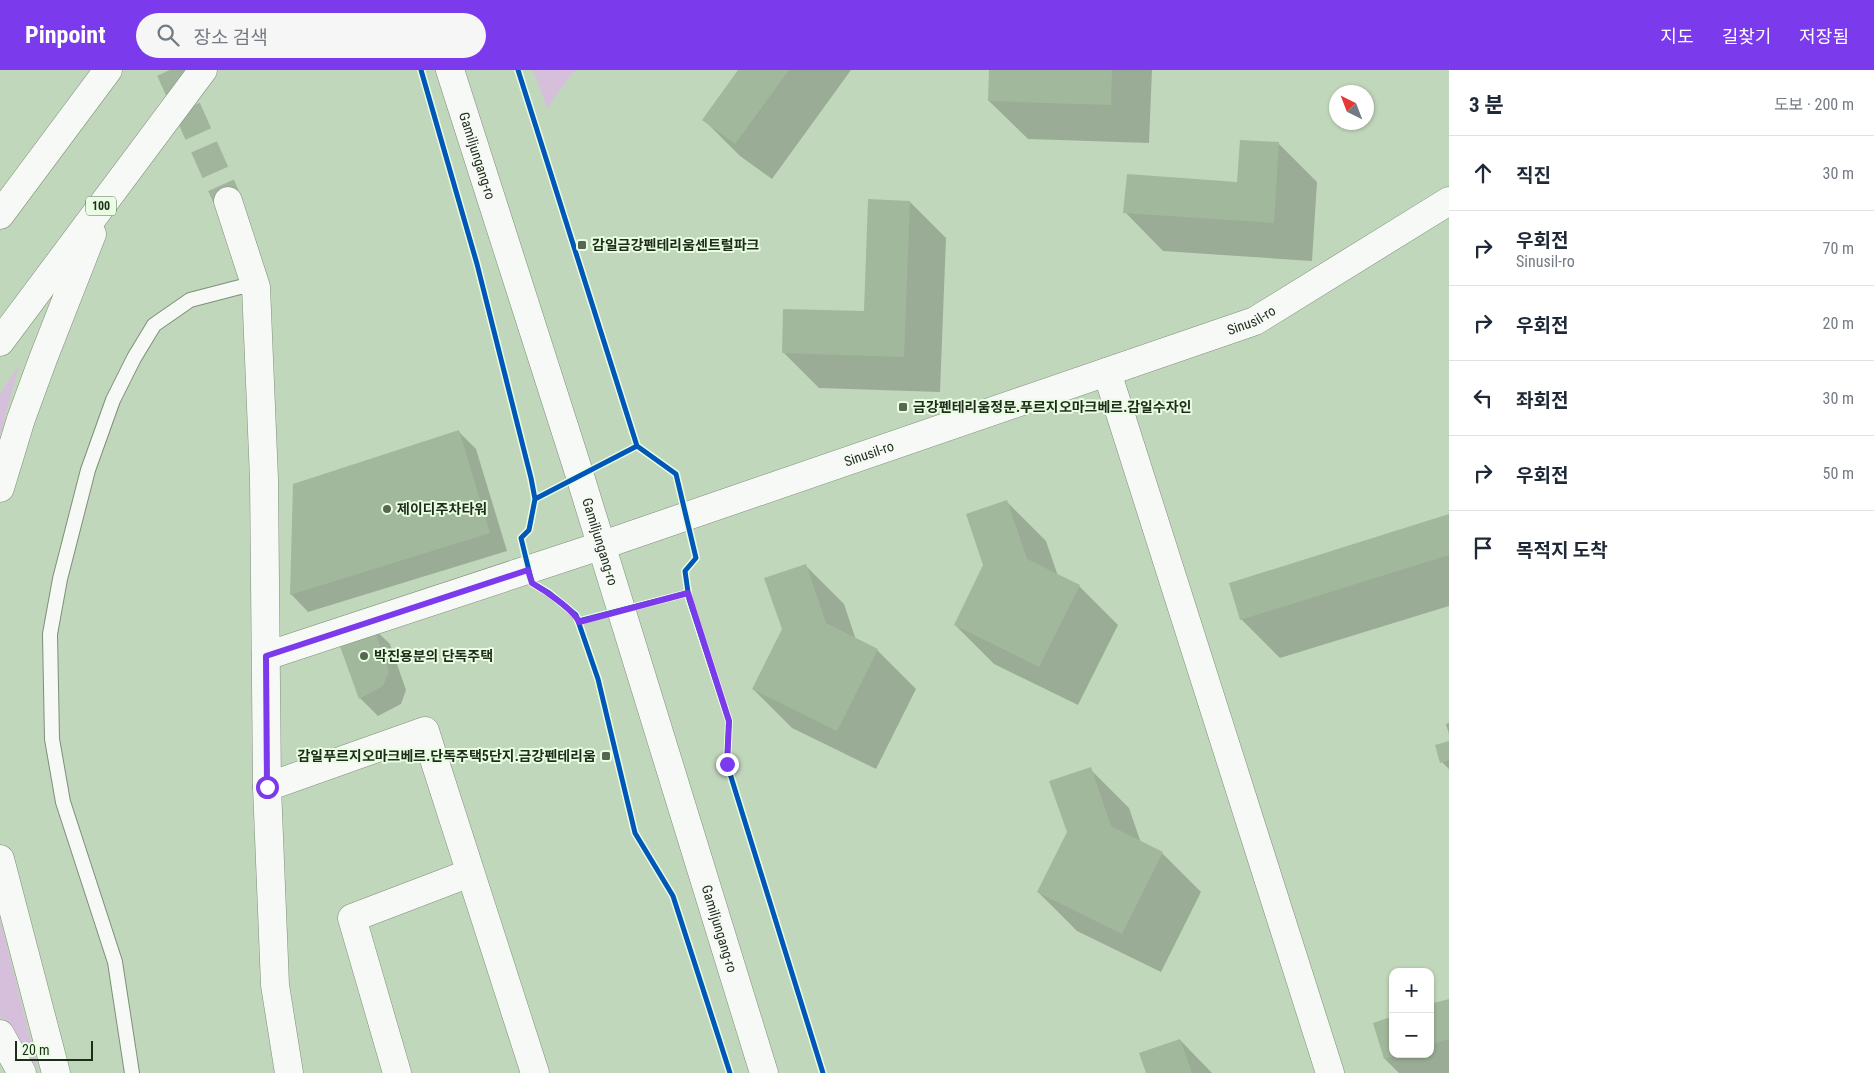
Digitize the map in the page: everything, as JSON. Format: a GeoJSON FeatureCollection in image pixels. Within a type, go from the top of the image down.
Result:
{"type":"FeatureCollection","features":[{"type":"Feature","properties":{"kind":"main road"},"geometry":{"type":"LineString","coordinates":[[0,215],[8,198],[108,70]]}},
{"type":"Feature","properties":{"kind":"main road","name":"100"},"geometry":{"type":"LineString","coordinates":[[0,342],[203,70]]}},
{"type":"Feature","properties":{"kind":"main road","name":"Gamiljungang-ro"},"geometry":{"type":"LineString","coordinates":[[450,70],[580,476],[600,546],[764,1073]]}},
{"type":"Feature","properties":{"kind":"main road"},"geometry":{"type":"LineString","coordinates":[[0,488],[21,419],[43,359],[106,200]]}},
{"type":"Feature","properties":{"kind":"main road"},"geometry":{"type":"LineString","coordinates":[[228,201],[256,287],[264,479],[267,787],[275,985],[289,1073]]}},
{"type":"Feature","properties":{"kind":"main road","name":"Sinusil-ro"},"geometry":{"type":"LineString","coordinates":[[266,656],[600,546],[1255,320],[1449,201]]}},
{"type":"Feature","properties":{"kind":"main road"},"geometry":{"type":"LineString","coordinates":[[1107,372],[1330,1073]]}},
{"type":"Feature","properties":{"kind":"main road"},"geometry":{"type":"LineString","coordinates":[[267,787],[425,731],[535,1073]]}},
{"type":"Feature","properties":{"kind":"main road"},"geometry":{"type":"LineString","coordinates":[[0,859],[56,1073]]}},
{"type":"Feature","properties":{"kind":"main road"},"geometry":{"type":"LineString","coordinates":[[397,1073],[352,918],[470,872]]}},
{"type":"Feature","properties":{"kind":"main road"},"geometry":{"type":"LineString","coordinates":[[0,1034],[22,1073]]}},
{"type":"Feature","properties":{"kind":"lane"},"geometry":{"type":"LineString","coordinates":[[132,1073],[114,962],[63,802],[52,739],[50,634],[60,579],[88,470],[113,400],[154,325],[190,300],[240,287],[256,287]]}},
{"type":"Feature","properties":{"kind":"shaded area"},"geometry":{"type":"Polygon","coordinates":[[[533,70],[575,70],[547,108],[533,70]]]}},
{"type":"Feature","properties":{"kind":"shaded area"},"geometry":{"type":"Polygon","coordinates":[[[19,366],[0,435],[0,394],[19,366]]]}},
{"type":"Feature","properties":{"kind":"shaded area"},"geometry":{"type":"Polygon","coordinates":[[[0,919],[39,1073],[31,1057],[0,1016],[0,919]]]}},
{"type":"Feature","properties":{"kind":"building"},"geometry":{"type":"Polygon","coordinates":[[[738,70],[789,70],[735,144],[702,120],[738,70]]]}},
{"type":"Feature","properties":{"kind":"building"},"geometry":{"type":"Polygon","coordinates":[[[989,70],[1112,70],[1111,105],[988,101],[989,70]]]}},
{"type":"Feature","properties":{"kind":"building"},"geometry":{"type":"Polygon","coordinates":[[[1240,140],[1279,142],[1274,223],[1123,213],[1127,174],[1237,182],[1240,140]]]}},
{"type":"Feature","properties":{"kind":"building"},"geometry":{"type":"Polygon","coordinates":[[[868,199],[910,201],[904,357],[782,353],[783,309],[864,311],[868,199]]]}},
{"type":"Feature","properties":{"kind":"building","name":"제이디주차타워"},"geometry":{"type":"Polygon","coordinates":[[[459,430],[490,533],[290,595],[293,484],[459,430]]]}},
{"type":"Feature","properties":{"kind":"building"},"geometry":{"type":"Polygon","coordinates":[[[1007,500],[1027,559],[1080,585],[1039,667],[954,625],[983,565],[966,514],[1007,500]]]}},
{"type":"Feature","properties":{"kind":"building"},"geometry":{"type":"Polygon","coordinates":[[[1449,514],[1449,555],[1240,620],[1229,583],[1449,514]]]}},
{"type":"Feature","properties":{"kind":"building"},"geometry":{"type":"Polygon","coordinates":[[[806,564],[826,623],[878,649],[837,731],[752,689],[782,629],[764,578],[806,564]]]}},
{"type":"Feature","properties":{"kind":"building","name":"박진용분의 단독주택"},"geometry":{"type":"Polygon","coordinates":[[[373,625],[389,672],[383,686],[359,699],[338,641],[373,625]]]}},
{"type":"Feature","properties":{"kind":"building"},"geometry":{"type":"Polygon","coordinates":[[[1449,741],[1449,760],[1440,763],[1435,745],[1449,741]]]}},
{"type":"Feature","properties":{"kind":"building"},"geometry":{"type":"Polygon","coordinates":[[[1091,767],[1111,826],[1163,852],[1122,934],[1037,892],[1067,832],[1049,781],[1091,767]]]}},
{"type":"Feature","properties":{"kind":"building"},"geometry":{"type":"Polygon","coordinates":[[[1449,999],[1449,1039],[1434,1044],[1434,1013],[1434,1003],[1449,999]]]}},
{"type":"Feature","properties":{"kind":"building"},"geometry":{"type":"Polygon","coordinates":[[[1389,1017],[1389,1058],[1384,1059],[1373,1023],[1389,1017]]]}},
{"type":"Feature","properties":{"kind":"building"},"geometry":{"type":"Polygon","coordinates":[[[1180,1039],[1192,1073],[1146,1073],[1139,1053],[1180,1039]]]}},
{"type":"Feature","properties":{"kind":"tunnel"},"geometry":{"type":"LineString","coordinates":[[170,70],[228,201]]}},
{"type":"Feature","properties":{"kind":"cycle path"},"geometry":{"type":"LineString","coordinates":[[421,70],[477,264],[531,478],[535,499],[529,530],[521,538],[532,583],[549,593],[576,615],[598,679],[635,833],[673,896],[730,1073]]}},
{"type":"Feature","properties":{"kind":"cycle path"},"geometry":{"type":"LineString","coordinates":[[518,70],[637,446],[676,474],[696,558],[685,571],[689,599],[729,721],[727,764],[823,1073]]}},
{"type":"Feature","properties":{"kind":"cycle path"},"geometry":{"type":"LineString","coordinates":[[535,499],[637,446]]}},
{"type":"Feature","properties":{"kind":"cycle path"},"geometry":{"type":"LineString","coordinates":[[579,621],[688,593]]}},
{"type":"Feature","properties":{"kind":"place","name":"감일금강펜테리움센트럴파크"},"geometry":{"type":"Point","coordinates":[582,245]}},
{"type":"Feature","properties":{"kind":"place","name":"금강펜테리움정문.푸르지오마크베르.감일수자인"},"geometry":{"type":"Point","coordinates":[903,407]}},
{"type":"Feature","properties":{"kind":"place","name":"제이디주차타워"},"geometry":{"type":"Point","coordinates":[387,509]}},
{"type":"Feature","properties":{"kind":"place","name":"박진용분의 단독주택"},"geometry":{"type":"Point","coordinates":[364,656]}},
{"type":"Feature","properties":{"kind":"place","name":"감일푸르지오마크베르.단독주택5단지.금강펜테리움"},"geometry":{"type":"Point","coordinates":[606,756]}},
{"type":"Feature","properties":{"kind":"route"},"geometry":{"type":"LineString","coordinates":[[267,787],[266,656],[528,570],[532,583],[549,593],[576,615],[579,622],[688,593],[729,721],[727,764]]}}]}
